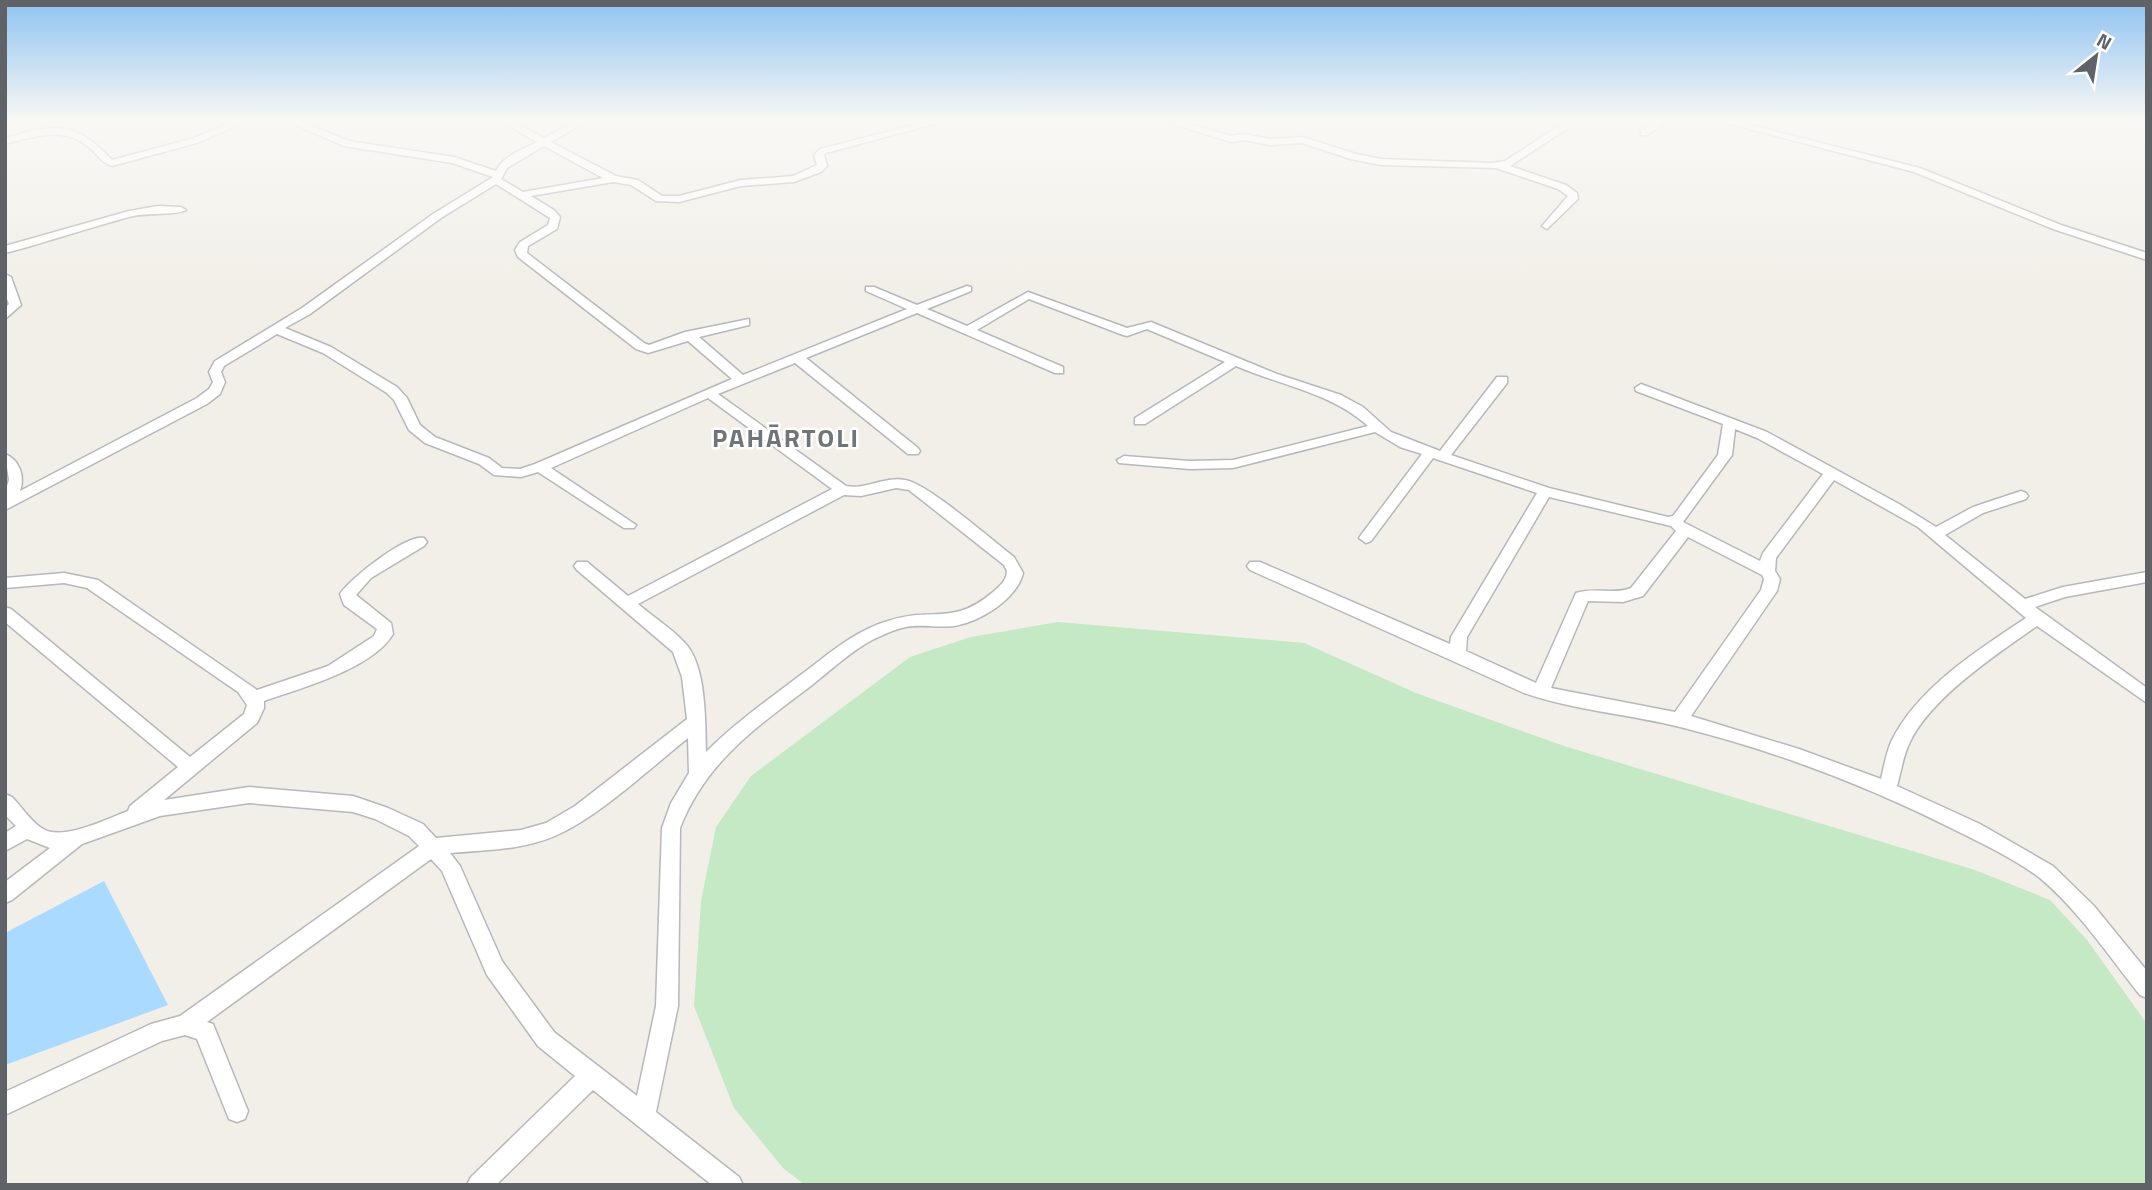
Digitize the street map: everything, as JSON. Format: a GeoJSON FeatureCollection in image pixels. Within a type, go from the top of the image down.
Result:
{"type":"FeatureCollection","features":[{"type":"Feature","properties":{"kind":"street"},"geometry":{"type":"LineString","coordinates":[[491,176],[550,212],[555,218],[553,227],[524,244],[520,250],[528,261],[640,345],[648,348],[660,346],[690,335],[746,322]]}},
{"type":"Feature","properties":{"kind":"street"},"geometry":{"type":"LineString","coordinates":[[607,176],[613,179]]}},
{"type":"Feature","properties":{"kind":"street"},"geometry":{"type":"LineString","coordinates":[[521,195],[613,179],[635,183],[660,199],[679,199],[741,183],[802,176]]}},
{"type":"Feature","properties":{"kind":"street"},"geometry":{"type":"LineString","coordinates":[[1528,176],[1562,187],[1573,195],[1573,199],[1546,226]]}},
{"type":"Feature","properties":{"kind":"street"},"geometry":{"type":"LineString","coordinates":[[1931,176],[2057,227],[2147,257]]}},
{"type":"Feature","properties":{"kind":"street"},"geometry":{"type":"LineString","coordinates":[[5,503],[202,401],[215,391],[219,382],[215,372],[219,364],[306,312],[437,216],[497,178]]}},
{"type":"Feature","properties":{"kind":"street"},"geometry":{"type":"LineString","coordinates":[[5,250],[146,210],[181,210]]}},
{"type":"Feature","properties":{"kind":"street"},"geometry":{"type":"LineString","coordinates":[[2131,252],[2147,241]]}},
{"type":"Feature","properties":{"kind":"street"},"geometry":{"type":"LineString","coordinates":[[5,277],[15,305],[5,315]]}},
{"type":"Feature","properties":{"kind":"street"},"geometry":{"type":"LineString","coordinates":[[870,289],[1059,370]]}},
{"type":"Feature","properties":{"kind":"street"},"geometry":{"type":"LineString","coordinates":[[276,329],[327,350],[392,390],[400,398],[414,427],[430,440],[477,458],[499,472],[510,474],[540,467],[709,393],[967,289]]}},
{"type":"Feature","properties":{"kind":"street"},"geometry":{"type":"LineString","coordinates":[[966,331],[1028,295],[1127,332],[1147,325],[1272,377],[1336,398],[1358,410],[1376,428],[1405,444],[1545,491],[1669,522],[1767,570]]}},
{"type":"Feature","properties":{"kind":"street"},"geometry":{"type":"LineString","coordinates":[[690,335],[741,380]]}},
{"type":"Feature","properties":{"kind":"street"},"geometry":{"type":"LineString","coordinates":[[796,357],[913,451]]}},
{"type":"Feature","properties":{"kind":"street"},"geometry":{"type":"LineString","coordinates":[[1140,421],[1236,361]]}},
{"type":"Feature","properties":{"kind":"street"},"geometry":{"type":"LineString","coordinates":[[1366,538],[1502,380]]}},
{"type":"Feature","properties":{"kind":"street"},"geometry":{"type":"LineString","coordinates":[[1642,388],[1730,421],[1797,453],[1831,474],[1894,506],[1935,534],[2037,618],[2147,697]]}},
{"type":"Feature","properties":{"kind":"street"},"geometry":{"type":"LineString","coordinates":[[644,1116],[668,996],[671,828],[677,805],[698,773],[742,729],[872,633],[914,620],[963,619],[975,614],[1010,587],[1015,577],[1015,569],[1009,561],[914,487],[905,482],[893,482],[865,492],[852,493],[842,490],[709,393]]}},
{"type":"Feature","properties":{"kind":"street"},"geometry":{"type":"LineString","coordinates":[[1669,522],[1678,519],[1725,456],[1730,421]]}},
{"type":"Feature","properties":{"kind":"street"},"geometry":{"type":"LineString","coordinates":[[1124,460],[1190,465],[1233,464],[1376,428]]}},
{"type":"Feature","properties":{"kind":"street"},"geometry":{"type":"LineString","coordinates":[[5,458],[14,467],[17,481],[12,495],[5,503]]}},
{"type":"Feature","properties":{"kind":"street"},"geometry":{"type":"LineString","coordinates":[[540,467],[629,525]]}},
{"type":"Feature","properties":{"kind":"street"},"geometry":{"type":"LineString","coordinates":[[1679,720],[1769,591],[1772,579],[1767,570],[1768,557],[1831,474]]}},
{"type":"Feature","properties":{"kind":"street"},"geometry":{"type":"LineString","coordinates":[[628,603],[842,490]]}},
{"type":"Feature","properties":{"kind":"street"},"geometry":{"type":"LineString","coordinates":[[1458,654],[1459,637],[1545,491]]}},
{"type":"Feature","properties":{"kind":"street"},"geometry":{"type":"LineString","coordinates":[[1935,534],[1978,510],[2021,496]]}},
{"type":"Feature","properties":{"kind":"street"},"geometry":{"type":"LineString","coordinates":[[1541,691],[1582,597],[1589,594],[1629,597],[1637,592],[1685,530]]}},
{"type":"Feature","properties":{"kind":"street"},"geometry":{"type":"LineString","coordinates":[[255,697],[318,677],[380,640],[385,634],[385,627],[350,601],[348,594],[366,574],[419,542]]}},
{"type":"Feature","properties":{"kind":"street"},"geometry":{"type":"LineString","coordinates":[[582,566],[680,648],[687,661],[692,681],[698,773]]}},
{"type":"Feature","properties":{"kind":"street"},"geometry":{"type":"LineString","coordinates":[[1255,566],[1541,691],[1679,720],[1804,757],[1945,816],[2044,870],[2063,887],[2147,988]]}},
{"type":"Feature","properties":{"kind":"street"},"geometry":{"type":"LineString","coordinates":[[2022,606],[2063,592],[2147,577]]}},
{"type":"Feature","properties":{"kind":"street"},"geometry":{"type":"LineString","coordinates":[[5,583],[64,578],[92,584],[255,697],[257,706],[251,718],[130,817]]}},
{"type":"Feature","properties":{"kind":"street"},"geometry":{"type":"LineString","coordinates":[[5,613],[191,768]]}},
{"type":"Feature","properties":{"kind":"street"},"geometry":{"type":"LineString","coordinates":[[1887,790],[1899,745],[1913,720],[1971,663],[2037,618]]}},
{"type":"Feature","properties":{"kind":"street"},"geometry":{"type":"LineString","coordinates":[[5,1104],[159,1031],[185,1024],[432,847],[521,838],[551,829],[582,811],[695,723]]}},
{"type":"Feature","properties":{"kind":"street"},"geometry":{"type":"LineString","coordinates":[[5,802],[35,834],[54,841],[77,838],[130,817],[185,803],[249,796],[353,804],[381,813],[416,830],[450,866],[494,968],[546,1039],[731,1185]]}},
{"type":"Feature","properties":{"kind":"street"},"geometry":{"type":"LineString","coordinates":[[5,843],[29,828]]}},
{"type":"Feature","properties":{"kind":"street"},"geometry":{"type":"LineString","coordinates":[[5,894],[77,838]]}},
{"type":"Feature","properties":{"kind":"street"},"geometry":{"type":"LineString","coordinates":[[185,1024],[205,1031],[237,1111]]}},
{"type":"Feature","properties":{"kind":"street"},"geometry":{"type":"LineString","coordinates":[[479,1185],[592,1075]]}},
{"type":"Feature","properties":{"kind":"green space"},"geometry":{"type":"Polygon","coordinates":[[[1058,622],[1304,643],[1416,693],[1564,746],[1975,870],[2050,900],[2087,940],[2147,1024],[2147,1185],[805,1185],[783,1168],[734,1108],[694,1006],[701,901],[716,827],[751,776],[910,657],[971,637],[1058,622]]]}},
{"type":"Feature","properties":{"kind":"water"},"geometry":{"type":"Polygon","coordinates":[[[104,881],[168,1005],[5,1065],[5,933],[104,881]]]}},
{"type":"Feature","properties":{"kind":"district","name":"PAHĀRTOLI"},"geometry":{"type":"Point","coordinates":[786,438]}}]}
